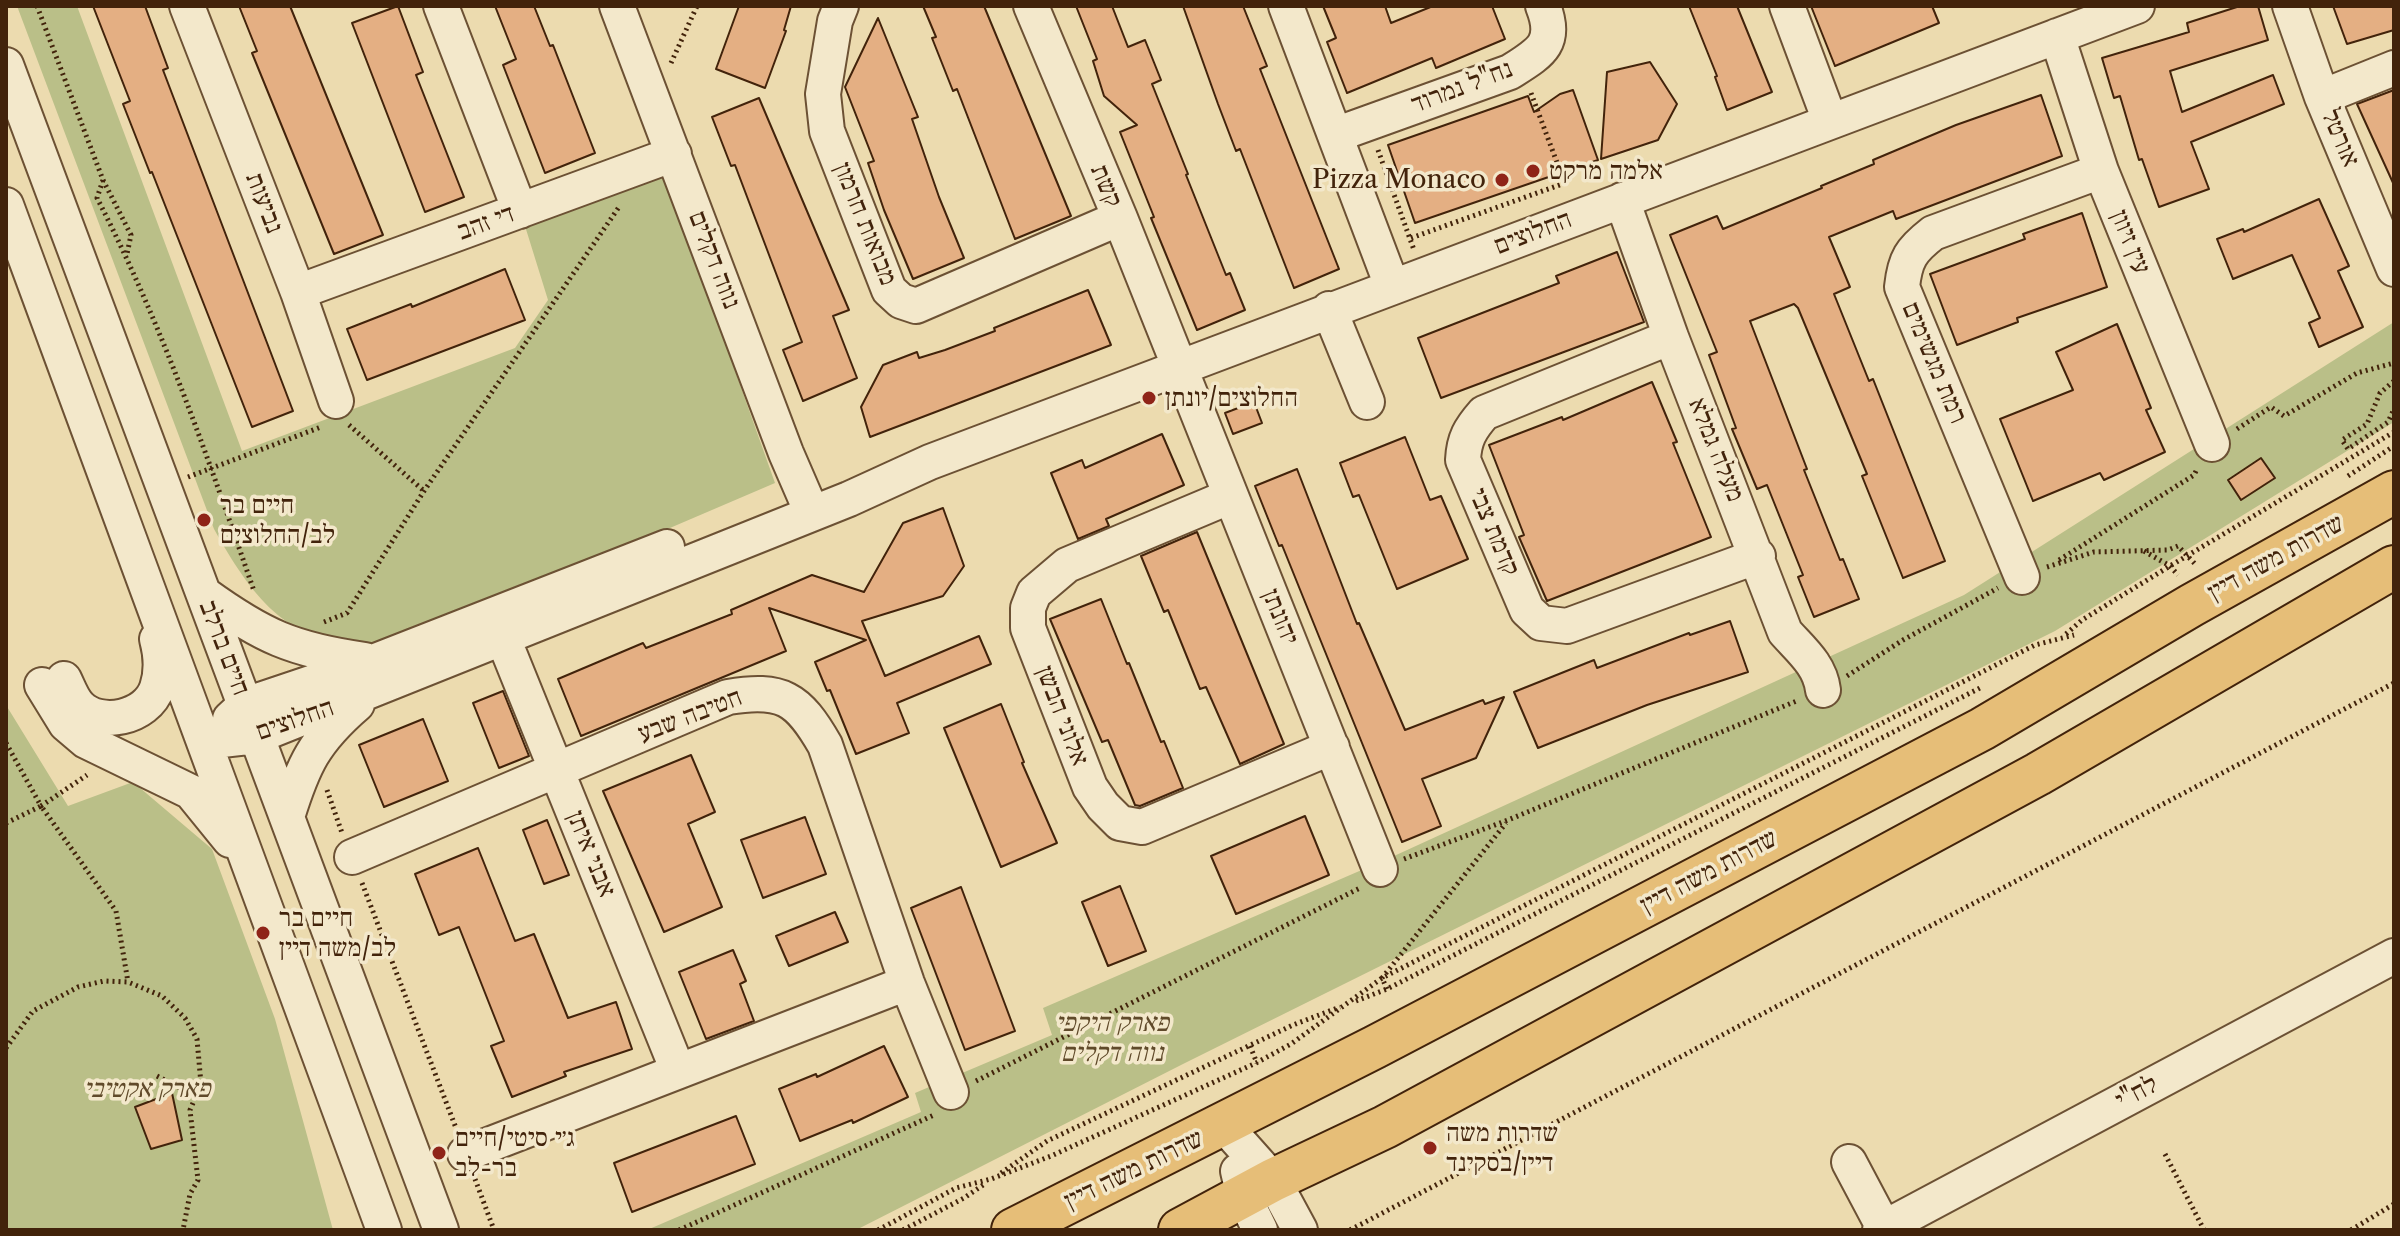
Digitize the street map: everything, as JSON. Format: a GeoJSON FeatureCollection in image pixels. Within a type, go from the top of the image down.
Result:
{"type":"FeatureCollection","features":[{"type":"Feature","properties":{"kind":"main road","name":"שדרות משה דיין"},"geometry":{"type":"LineString","coordinates":[[1013,1230],[1224,1125],[1982,729],[2192,605],[2394,492]]}},
{"type":"Feature","properties":{"kind":"main road"},"geometry":{"type":"LineString","coordinates":[[1180,1230],[1259,1202],[1385,1127],[2024,782],[2394,567]]}},
{"type":"Feature","properties":{"kind":"street","name":"נביעות"},"geometry":{"type":"LineString","coordinates":[[187,6],[298,292],[339,410]]}},
{"type":"Feature","properties":{"kind":"street"},"geometry":{"type":"LineString","coordinates":[[441,6],[520,211]]}},
{"type":"Feature","properties":{"kind":"street","name":"נווה דקלים"},"geometry":{"type":"LineString","coordinates":[[617,6],[652,95],[661,160],[809,504]]}},
{"type":"Feature","properties":{"kind":"street","name":"מבואות חרמון"},"geometry":{"type":"LineString","coordinates":[[841,6],[835,21],[823,94],[827,131],[889,290],[901,301],[916,306],[1120,218]]}},
{"type":"Feature","properties":{"kind":"street","name":"קשת"},"geometry":{"type":"LineString","coordinates":[[1031,6],[1179,366]]}},
{"type":"Feature","properties":{"kind":"street"},"geometry":{"type":"LineString","coordinates":[[1286,6],[1335,135],[1408,280]]}},
{"type":"Feature","properties":{"kind":"street","name":"נח\"ל נמרוד"},"geometry":{"type":"LineString","coordinates":[[1335,135],[1510,72],[1534,57],[1546,44],[1550,24],[1543,6]]}},
{"type":"Feature","properties":{"kind":"street"},"geometry":{"type":"LineString","coordinates":[[1787,6],[1830,121]]}},
{"type":"Feature","properties":{"kind":"street","name":"החלוצים"},"geometry":{"type":"LineString","coordinates":[[372,677],[503,638],[809,504],[930,462],[2137,6]]}},
{"type":"Feature","properties":{"kind":"street","name":"אורטל"},"geometry":{"type":"LineString","coordinates":[[2290,6],[2322,97],[2394,269]]}},
{"type":"Feature","properties":{"kind":"street","name":"עין זיוון"},"geometry":{"type":"LineString","coordinates":[[2057,36],[2101,171],[2212,444]]}},
{"type":"Feature","properties":{"kind":"street","name":"חיים ברלב"},"geometry":{"type":"LineString","coordinates":[[6,65],[441,1230]]}},
{"type":"Feature","properties":{"kind":"street"},"geometry":{"type":"LineString","coordinates":[[2322,97],[2394,68]]}},
{"type":"Feature","properties":{"kind":"street","name":"די זהב"},"geometry":{"type":"LineString","coordinates":[[298,292],[661,160]]}},
{"type":"Feature","properties":{"kind":"street","name":"רמת מגשימים"},"geometry":{"type":"LineString","coordinates":[[2017,563],[1902,287],[1905,265],[1915,247],[1933,233],[2101,171]]}},
{"type":"Feature","properties":{"kind":"street","name":"מעלה גמלא"},"geometry":{"type":"LineString","coordinates":[[1622,200],[1671,337],[1785,632],[1815,665],[1822,684]]}},
{"type":"Feature","properties":{"kind":"street","name":"חיים ברלב"},"geometry":{"type":"LineString","coordinates":[[6,205],[384,1230]]}},
{"type":"Feature","properties":{"kind":"street"},"geometry":{"type":"LineString","coordinates":[[1329,309],[1367,402]]}},
{"type":"Feature","properties":{"kind":"street","name":"קדמת צבי"},"geometry":{"type":"LineString","coordinates":[[1671,337],[1484,413],[1471,427],[1464,442],[1463,460],[1527,610],[1541,623],[1567,626],[1758,556]]}},
{"type":"Feature","properties":{"kind":"street","name":"יהונתן"},"geometry":{"type":"LineString","coordinates":[[1179,366],[1379,865]]}},
{"type":"Feature","properties":{"kind":"street","name":"אלוני הבשן"},"geometry":{"type":"LineString","coordinates":[[1231,496],[1067,565],[1034,593],[1028,608],[1028,628],[1090,787],[1120,823],[1142,827],[1332,747]]}},
{"type":"Feature","properties":{"kind":"street","name":"החלוצים"},"geometry":{"type":"LineString","coordinates":[[204,742],[251,721],[372,677],[753,513],[809,504]]}},
{"type":"Feature","properties":{"kind":"street"},"geometry":{"type":"LineString","coordinates":[[139,565],[161,656],[157,690],[144,706],[124,717],[97,718],[78,706],[51,678],[66,724],[86,741],[191,792],[228,836],[257,885]]}},
{"type":"Feature","properties":{"kind":"street"},"geometry":{"type":"LineString","coordinates":[[204,594],[246,625],[278,640],[323,654],[372,677],[300,772],[287,817]]}},
{"type":"Feature","properties":{"kind":"street","name":"אבני איתן"},"geometry":{"type":"LineString","coordinates":[[503,638],[678,1071]]}},
{"type":"Feature","properties":{"kind":"street","name":"חטיבה שבע"},"geometry":{"type":"LineString","coordinates":[[352,857],[728,697],[758,692],[777,696],[797,705],[825,745],[907,983],[949,1085]]}},
{"type":"Feature","properties":{"kind":"street","name":"לח\"י"},"geometry":{"type":"LineString","coordinates":[[1882,1229],[2394,956]]}},
{"type":"Feature","properties":{"kind":"street"},"geometry":{"type":"LineString","coordinates":[[465,1154],[907,983]]}},
{"type":"Feature","properties":{"kind":"street"},"geometry":{"type":"LineString","coordinates":[[1224,1125],[1259,1202],[1300,1230]]}},
{"type":"Feature","properties":{"kind":"street"},"geometry":{"type":"LineString","coordinates":[[1849,1162],[1882,1229]]}},
{"type":"Feature","properties":{"kind":"path"},"geometry":{"type":"LineString","coordinates":[[37,6],[103,180],[131,235],[126,255]]}},
{"type":"Feature","properties":{"kind":"path"},"geometry":{"type":"LineString","coordinates":[[652,95],[662,82],[697,6]]}},
{"type":"Feature","properties":{"kind":"path"},"geometry":{"type":"LineString","coordinates":[[1521,65],[1577,217]]}},
{"type":"Feature","properties":{"kind":"path"},"geometry":{"type":"LineString","coordinates":[[1368,123],[1411,238],[1408,280]]}},
{"type":"Feature","properties":{"kind":"path"},"geometry":{"type":"LineString","coordinates":[[278,640],[347,613],[424,491],[661,160]]}},
{"type":"Feature","properties":{"kind":"path"},"geometry":{"type":"LineString","coordinates":[[103,180],[97,198],[126,255],[213,467],[238,545]]}},
{"type":"Feature","properties":{"kind":"path"},"geometry":{"type":"LineString","coordinates":[[1411,238],[1565,183]]}},
{"type":"Feature","properties":{"kind":"path"},"geometry":{"type":"LineString","coordinates":[[2394,381],[2380,393],[2367,424],[2342,440],[2348,449],[2388,422],[2394,409]]}},
{"type":"Feature","properties":{"kind":"path"},"geometry":{"type":"LineString","coordinates":[[163,486],[339,410],[424,491]]}},
{"type":"Feature","properties":{"kind":"path"},"geometry":{"type":"LineString","coordinates":[[2047,651],[2082,620],[2394,431],[2388,422]]}},
{"type":"Feature","properties":{"kind":"path"},"geometry":{"type":"LineString","coordinates":[[679,1230],[926,1119],[948,1104],[949,1085],[1367,884],[1379,865],[1508,820],[1822,684],[1980,597],[2017,563],[2052,564],[2094,552],[2168,550],[2178,546],[2199,568]]}},
{"type":"Feature","properties":{"kind":"path"},"geometry":{"type":"LineString","coordinates":[[2141,550],[2170,566]]}},
{"type":"Feature","properties":{"kind":"path"},"geometry":{"type":"LineString","coordinates":[[2181,578],[2210,561]]}},
{"type":"Feature","properties":{"kind":"path"},"geometry":{"type":"LineString","coordinates":[[878,1230],[956,1188],[991,1179],[1051,1156],[1256,1063],[1291,1044],[1382,978],[2035,645],[2077,634]]}},
{"type":"Feature","properties":{"kind":"path"},"geometry":{"type":"LineString","coordinates":[[1350,1230],[2394,683]]}},
{"type":"Feature","properties":{"kind":"path"},"geometry":{"type":"LineString","coordinates":[[903,1230],[964,1198],[1047,1141],[1293,1025],[1387,989],[1981,687]]}},
{"type":"Feature","properties":{"kind":"path"},"geometry":{"type":"LineString","coordinates":[[6,743],[41,806],[116,911],[128,982]]}},
{"type":"Feature","properties":{"kind":"path"},"geometry":{"type":"LineString","coordinates":[[6,823],[41,806],[114,755]]}},
{"type":"Feature","properties":{"kind":"path"},"geometry":{"type":"LineString","coordinates":[[1382,978],[1508,820]]}},
{"type":"Feature","properties":{"kind":"path"},"geometry":{"type":"LineString","coordinates":[[1382,978],[1387,989]]}},
{"type":"Feature","properties":{"kind":"path"},"geometry":{"type":"LineString","coordinates":[[6,1048],[33,1011],[78,987],[104,981],[128,982],[162,996],[185,1018],[197,1039],[201,1084],[190,1110],[198,1180],[190,1194],[183,1230]]}},
{"type":"Feature","properties":{"kind":"path"},"geometry":{"type":"LineString","coordinates":[[157,1076],[196,1096]]}},
{"type":"Feature","properties":{"kind":"path"},"geometry":{"type":"LineString","coordinates":[[2165,1154],[2204,1230]]}},
{"type":"Feature","properties":{"kind":"path"},"geometry":{"type":"LineString","coordinates":[[2351,1230],[2394,1204]]}},
{"type":"Feature","properties":{"kind":"green space"},"geometry":{"type":"Polygon","coordinates":[[[17,6],[77,6],[242,451],[515,348],[548,300],[525,226],[664,171],[775,483],[427,632],[390,641],[353,643],[325,639],[301,630],[280,617],[245,579],[214,529],[17,6]]]}},
{"type":"Feature","properties":{"kind":"green space","name":"פארק היקפי נווה דקלים"},"geometry":{"type":"Polygon","coordinates":[[[2394,322],[2394,422],[2055,631],[856,1230],[647,1230],[921,1112],[915,1093],[1052,1035],[1043,1008],[1394,856],[1964,595],[2394,322]]]}},
{"type":"Feature","properties":{"kind":"green space","name":"פארק אקטיבי"},"geometry":{"type":"Polygon","coordinates":[[[6,705],[68,806],[133,782],[212,849],[275,1019],[333,1230],[6,1230],[6,705]]]}},
{"type":"Feature","properties":{"kind":"building"},"geometry":{"type":"Polygon","coordinates":[[[93,6],[145,6],[168,68],[163,70],[293,411],[252,427],[123,104],[130,101],[93,6]]]}},
{"type":"Feature","properties":{"kind":"building"},"geometry":{"type":"Polygon","coordinates":[[[239,6],[290,6],[383,235],[334,254],[252,53],[257,51],[239,6]]]}},
{"type":"Feature","properties":{"kind":"building"},"geometry":{"type":"Polygon","coordinates":[[[398,6],[423,72],[416,75],[464,197],[425,212],[352,23],[398,6]]]}},
{"type":"Feature","properties":{"kind":"building"},"geometry":{"type":"Polygon","coordinates":[[[495,6],[534,6],[550,46],[553,45],[595,153],[545,173],[503,65],[516,59],[495,6]]]}},
{"type":"Feature","properties":{"kind":"building"},"geometry":{"type":"Polygon","coordinates":[[[739,6],[791,6],[786,31],[765,88],[716,69],[739,6]]]}},
{"type":"Feature","properties":{"kind":"building"},"geometry":{"type":"Polygon","coordinates":[[[923,6],[984,6],[1071,216],[1015,239],[957,89],[953,91],[932,38],[936,37],[923,6]]]}},
{"type":"Feature","properties":{"kind":"building"},"geometry":{"type":"Polygon","coordinates":[[[1076,6],[1112,6],[1128,47],[1145,40],[1161,80],[1152,84],[1226,275],[1230,273],[1245,310],[1197,330],[1120,132],[1137,125],[1104,96],[1093,61],[1097,59],[1076,6]]]}},
{"type":"Feature","properties":{"kind":"building"},"geometry":{"type":"Polygon","coordinates":[[[1183,6],[1243,6],[1267,66],[1260,69],[1339,269],[1294,288],[1240,149],[1236,151],[1183,6]]]}},
{"type":"Feature","properties":{"kind":"building"},"geometry":{"type":"Polygon","coordinates":[[[1323,6],[1385,6],[1391,23],[1433,6],[1492,6],[1505,39],[1436,68],[1432,58],[1347,93],[1327,42],[1336,38],[1323,6]]]}},
{"type":"Feature","properties":{"kind":"building"},"geometry":{"type":"Polygon","coordinates":[[[1689,6],[1737,6],[1772,92],[1727,110],[1689,6]]]}},
{"type":"Feature","properties":{"kind":"building"},"geometry":{"type":"Polygon","coordinates":[[[1811,6],[1932,6],[1939,23],[1835,66],[1811,6]]]}},
{"type":"Feature","properties":{"kind":"building"},"geometry":{"type":"Polygon","coordinates":[[[2240,6],[2258,6],[2268,40],[2170,71],[2182,112],[2273,75],[2284,104],[2191,142],[2209,189],[2159,207],[2142,159],[2139,160],[2120,96],[2114,98],[2102,58],[2189,32],[2187,23],[2240,6]]]}},
{"type":"Feature","properties":{"kind":"building"},"geometry":{"type":"Polygon","coordinates":[[[2333,6],[2394,6],[2394,30],[2347,44],[2333,6]]]}},
{"type":"Feature","properties":{"kind":"building"},"geometry":{"type":"Polygon","coordinates":[[[878,18],[918,117],[912,119],[964,258],[913,279],[884,210],[868,163],[874,161],[845,87],[878,18]]]}},
{"type":"Feature","properties":{"kind":"building"},"geometry":{"type":"Polygon","coordinates":[[[1650,62],[1677,104],[1658,140],[1601,159],[1607,72],[1650,62]]]}},
{"type":"Feature","properties":{"kind":"building"},"geometry":{"type":"Polygon","coordinates":[[[1573,90],[1598,160],[1415,223],[1388,145],[1528,96],[1534,112],[1560,94],[1573,90]]]}},
{"type":"Feature","properties":{"kind":"building"},"geometry":{"type":"Polygon","coordinates":[[[2394,90],[2394,185],[2357,104],[2394,90]]]}},
{"type":"Feature","properties":{"kind":"building"},"geometry":{"type":"Polygon","coordinates":[[[2041,95],[2062,156],[1896,219],[1893,211],[1829,237],[1850,287],[1834,294],[1869,381],[1873,379],[1945,561],[1903,578],[1862,476],[1867,474],[1798,308],[1794,304],[1750,321],[1807,469],[1804,470],[1859,599],[1814,617],[1798,577],[1803,575],[1767,485],[1757,489],[1732,429],[1736,428],[1709,355],[1717,352],[1670,235],[1717,216],[1723,229],[1822,188],[1874,164],[1873,160],[1956,125],[2041,95]]]}},
{"type":"Feature","properties":{"kind":"building"},"geometry":{"type":"Polygon","coordinates":[[[759,98],[849,310],[833,316],[857,378],[803,401],[783,350],[802,342],[735,165],[731,166],[712,117],[759,98]]]}},
{"type":"Feature","properties":{"kind":"building"},"geometry":{"type":"Polygon","coordinates":[[[2319,199],[2349,266],[2338,271],[2363,327],[2319,347],[2309,323],[2320,318],[2292,255],[2233,279],[2217,239],[2243,229],[2244,232],[2319,199]]]}},
{"type":"Feature","properties":{"kind":"building"},"geometry":{"type":"Polygon","coordinates":[[[2082,213],[2107,287],[2017,318],[2018,322],[1957,345],[1930,274],[2025,239],[2023,234],[2082,213]]]}},
{"type":"Feature","properties":{"kind":"building"},"geometry":{"type":"Polygon","coordinates":[[[1617,252],[1644,322],[1441,398],[1418,338],[1559,283],[1556,276],[1617,252]]]}},
{"type":"Feature","properties":{"kind":"building"},"geometry":{"type":"Polygon","coordinates":[[[505,269],[525,320],[367,380],[347,329],[411,304],[412,307],[505,269]]]}},
{"type":"Feature","properties":{"kind":"building"},"geometry":{"type":"Polygon","coordinates":[[[1088,290],[1111,345],[870,437],[861,407],[883,365],[917,352],[919,358],[945,350],[1088,290]]]}},
{"type":"Feature","properties":{"kind":"building"},"geometry":{"type":"Polygon","coordinates":[[[2117,324],[2151,408],[2146,410],[2165,452],[2104,480],[2100,473],[2033,501],[2000,419],[2073,390],[2056,352],[2117,324]]]}},
{"type":"Feature","properties":{"kind":"building"},"geometry":{"type":"Polygon","coordinates":[[[1652,382],[1711,537],[1547,601],[1519,537],[1524,535],[1489,445],[1562,417],[1563,420],[1652,382]]]}},
{"type":"Feature","properties":{"kind":"building"},"geometry":{"type":"Polygon","coordinates":[[[1254,402],[1262,423],[1233,434],[1225,413],[1254,402]]]}},
{"type":"Feature","properties":{"kind":"building"},"geometry":{"type":"Polygon","coordinates":[[[1162,434],[1184,485],[1106,519],[1109,526],[1078,539],[1051,473],[1082,460],[1085,468],[1162,434]]]}},
{"type":"Feature","properties":{"kind":"building"},"geometry":{"type":"Polygon","coordinates":[[[1405,437],[1430,500],[1441,496],[1468,559],[1397,589],[1359,495],[1353,497],[1340,463],[1405,437]]]}},
{"type":"Feature","properties":{"kind":"building"},"geometry":{"type":"Polygon","coordinates":[[[2261,458],[2275,478],[2241,500],[2228,480],[2261,458]]]}},
{"type":"Feature","properties":{"kind":"building"},"geometry":{"type":"Polygon","coordinates":[[[1297,469],[1357,624],[1405,730],[1483,700],[1485,704],[1504,697],[1476,758],[1422,779],[1441,826],[1402,842],[1282,545],[1279,546],[1255,486],[1297,469]]]}},
{"type":"Feature","properties":{"kind":"building"},"geometry":{"type":"Polygon","coordinates":[[[943,508],[964,566],[943,596],[862,621],[885,676],[979,636],[991,664],[897,703],[909,733],[856,754],[815,662],[866,640],[769,608],[786,651],[581,736],[558,679],[643,643],[646,648],[732,614],[731,610],[812,575],[864,592],[903,523],[943,508]]]}},
{"type":"Feature","properties":{"kind":"building"},"geometry":{"type":"Polygon","coordinates":[[[1197,532],[1284,744],[1240,764],[1206,687],[1200,689],[1168,610],[1164,612],[1141,556],[1197,532]]]}},
{"type":"Feature","properties":{"kind":"building"},"geometry":{"type":"Polygon","coordinates":[[[1101,599],[1183,788],[1140,806],[1135,805],[1108,740],[1102,742],[1050,619],[1101,599]]]}},
{"type":"Feature","properties":{"kind":"building"},"geometry":{"type":"Polygon","coordinates":[[[1730,621],[1748,672],[1647,705],[1538,748],[1514,692],[1594,660],[1597,668],[1730,621]]]}},
{"type":"Feature","properties":{"kind":"building"},"geometry":{"type":"Polygon","coordinates":[[[503,691],[529,756],[499,768],[473,703],[503,691]]]}},
{"type":"Feature","properties":{"kind":"building"},"geometry":{"type":"Polygon","coordinates":[[[1001,704],[1022,763],[1057,843],[1001,867],[944,728],[1001,704]]]}},
{"type":"Feature","properties":{"kind":"building"},"geometry":{"type":"Polygon","coordinates":[[[423,719],[448,781],[384,807],[359,745],[423,719]]]}},
{"type":"Feature","properties":{"kind":"building"},"geometry":{"type":"Polygon","coordinates":[[[691,755],[715,812],[688,824],[722,907],[664,932],[603,791],[691,755]]]}},
{"type":"Feature","properties":{"kind":"building"},"geometry":{"type":"Polygon","coordinates":[[[1305,816],[1329,875],[1236,914],[1211,856],[1305,816]]]}},
{"type":"Feature","properties":{"kind":"building"},"geometry":{"type":"Polygon","coordinates":[[[805,817],[826,874],[763,898],[741,840],[805,817]]]}},
{"type":"Feature","properties":{"kind":"building"},"geometry":{"type":"Polygon","coordinates":[[[547,820],[569,875],[544,884],[523,830],[547,820]]]}},
{"type":"Feature","properties":{"kind":"building"},"geometry":{"type":"Polygon","coordinates":[[[478,848],[515,941],[534,934],[568,1018],[616,1002],[632,1049],[564,1072],[566,1076],[512,1097],[491,1046],[504,1041],[459,927],[439,935],[415,874],[478,848]]]}},
{"type":"Feature","properties":{"kind":"building"},"geometry":{"type":"Polygon","coordinates":[[[1120,886],[1146,951],[1108,966],[1082,902],[1120,886]]]}},
{"type":"Feature","properties":{"kind":"building"},"geometry":{"type":"Polygon","coordinates":[[[961,887],[1015,1031],[965,1050],[911,908],[961,887]]]}},
{"type":"Feature","properties":{"kind":"building"},"geometry":{"type":"Polygon","coordinates":[[[835,912],[848,942],[789,966],[776,936],[835,912]]]}},
{"type":"Feature","properties":{"kind":"building"},"geometry":{"type":"Polygon","coordinates":[[[733,950],[746,981],[740,984],[754,1021],[706,1039],[679,972],[733,950]]]}},
{"type":"Feature","properties":{"kind":"building"},"geometry":{"type":"Polygon","coordinates":[[[884,1046],[908,1097],[853,1123],[852,1120],[800,1141],[779,1089],[816,1074],[817,1077],[884,1046]]]}},
{"type":"Feature","properties":{"kind":"building"},"geometry":{"type":"Polygon","coordinates":[[[172,1093],[182,1140],[151,1149],[135,1107],[172,1093]]]}},
{"type":"Feature","properties":{"kind":"building"},"geometry":{"type":"Polygon","coordinates":[[[736,1116],[755,1164],[632,1212],[614,1163],[736,1116]]]}},
{"type":"Feature","properties":{"kind":"place","name":"אלמה מרקט"},"geometry":{"type":"Point","coordinates":[1533,171]}},
{"type":"Feature","properties":{"kind":"place","name":"Pizza Monaco"},"geometry":{"type":"Point","coordinates":[1502,180]}},
{"type":"Feature","properties":{"kind":"place","name":"החלוצים/יונתן"},"geometry":{"type":"Point","coordinates":[1149,398]}},
{"type":"Feature","properties":{"kind":"place","name":"חיים בר לב/החלוצים"},"geometry":{"type":"Point","coordinates":[204,520]}},
{"type":"Feature","properties":{"kind":"place","name":"חיים בר לב/משה דיין"},"geometry":{"type":"Point","coordinates":[263,933]}},
{"type":"Feature","properties":{"kind":"place","name":"שדרות משה דיין/בסקינד"},"geometry":{"type":"Point","coordinates":[1430,1148]}},
{"type":"Feature","properties":{"kind":"place","name":"ג׳י סיטי/חיים בר-לב"},"geometry":{"type":"Point","coordinates":[439,1153]}}]}
